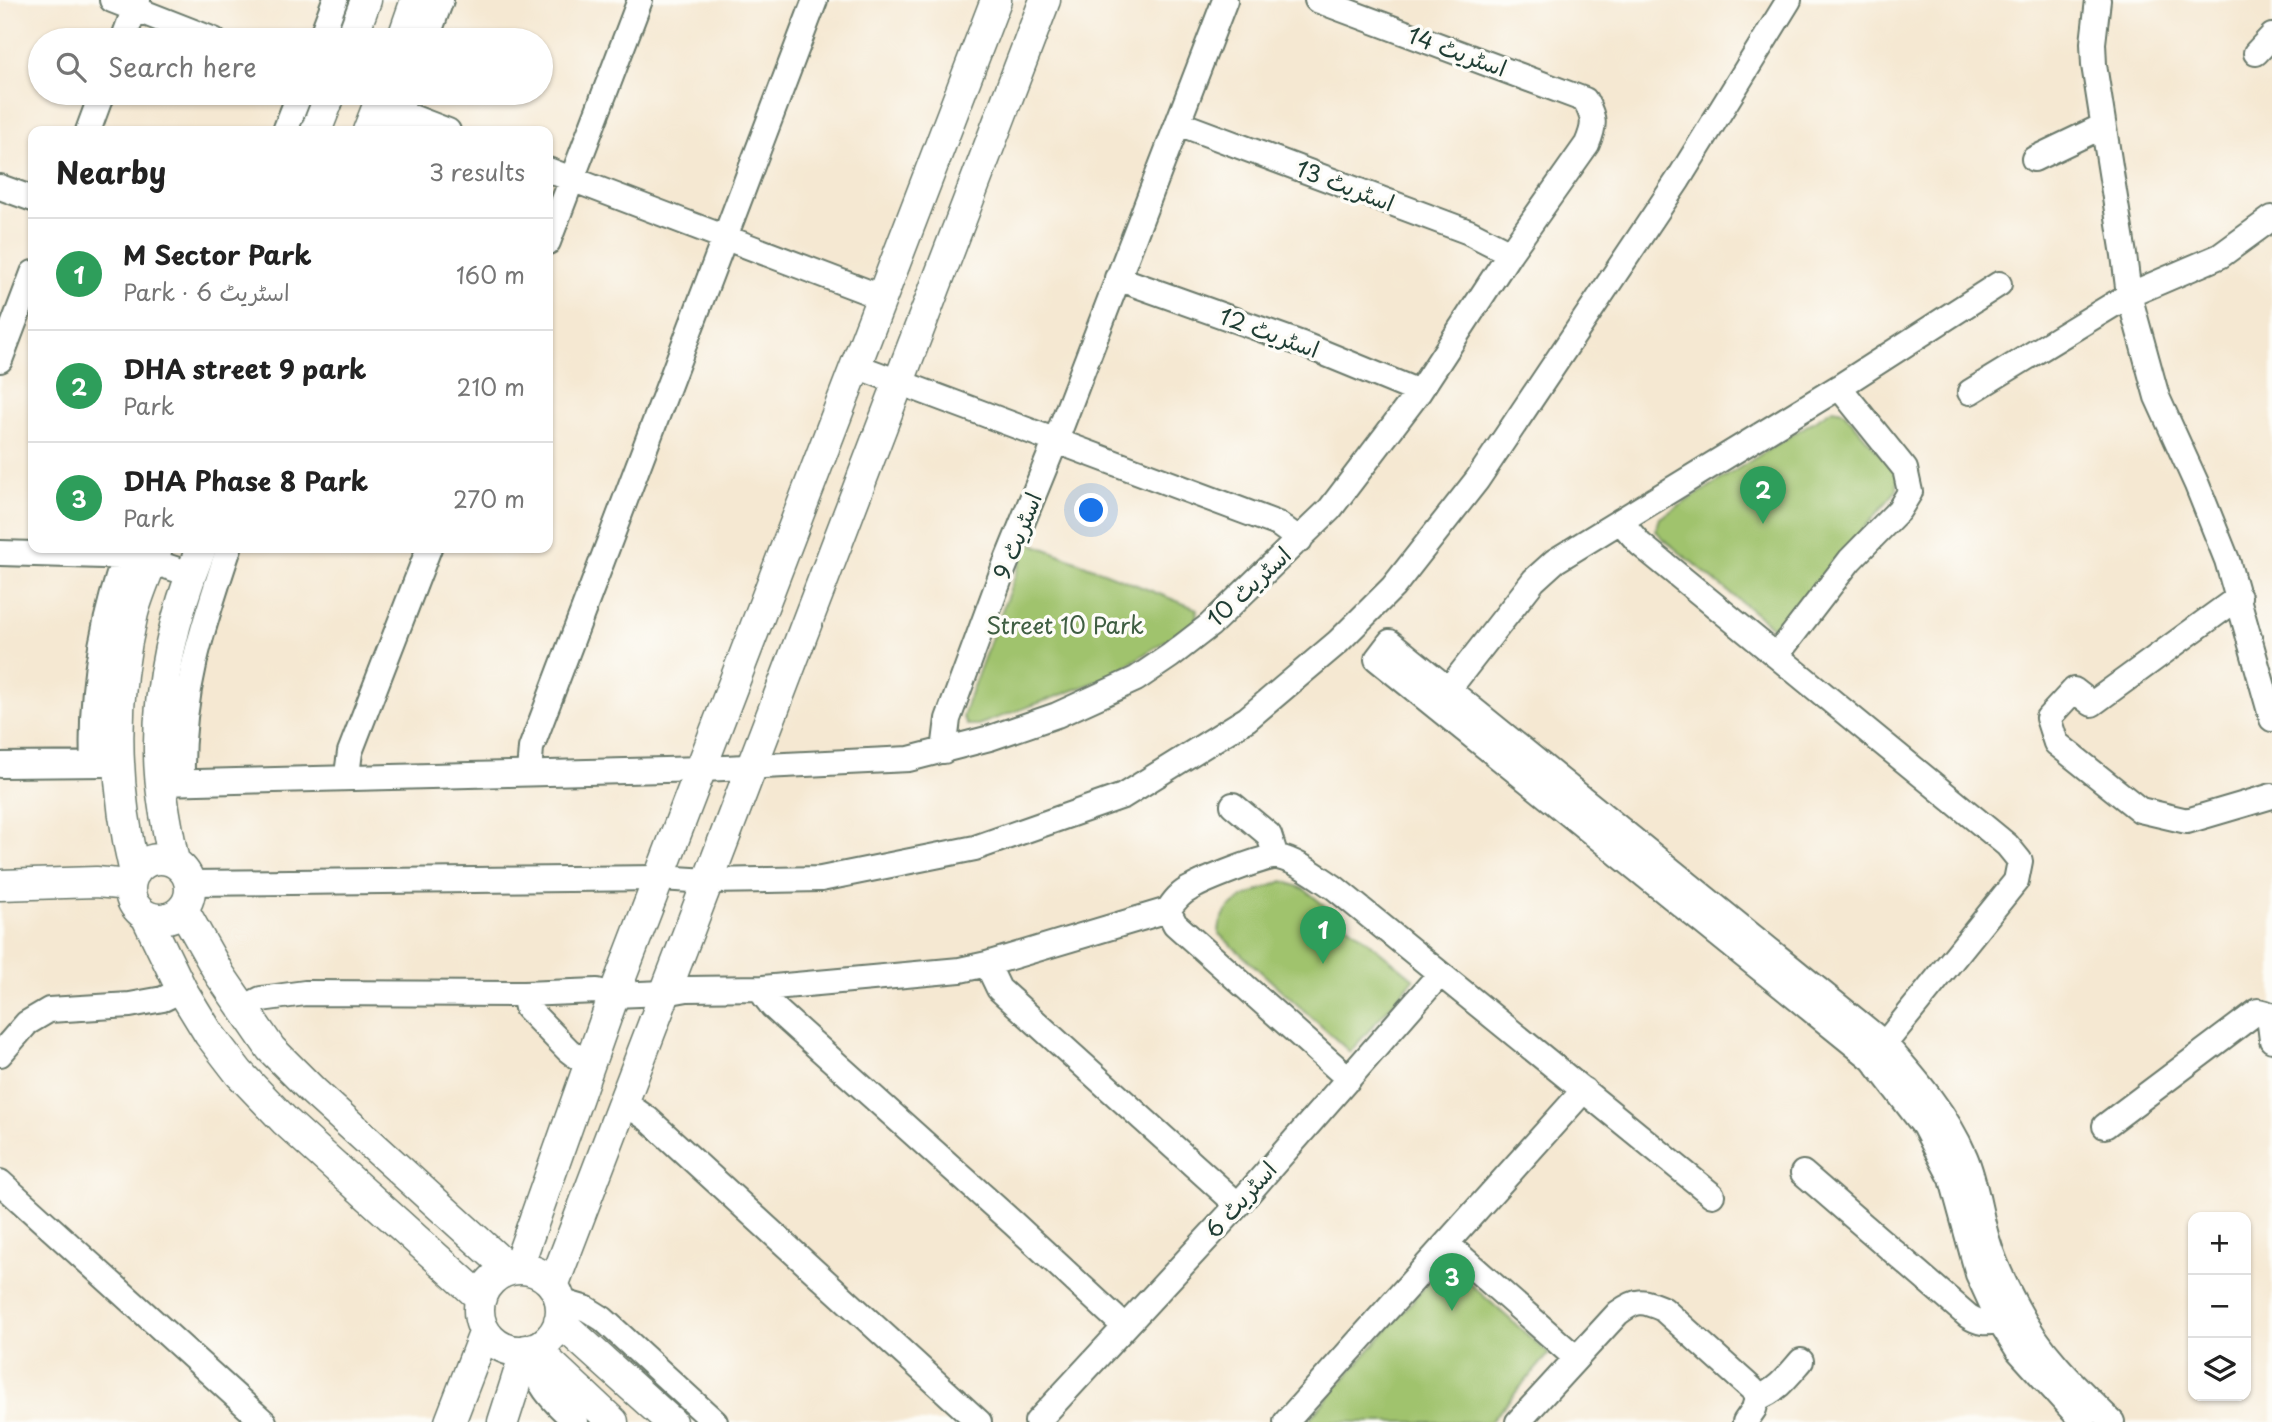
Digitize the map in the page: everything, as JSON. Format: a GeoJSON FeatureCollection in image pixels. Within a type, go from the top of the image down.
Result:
{"type":"FeatureCollection","features":[{"type":"Feature","properties":{"kind":"street"},"geometry":{"type":"LineString","coordinates":[[324,28],[335,0]]}},
{"type":"Feature","properties":{"kind":"street"},"geometry":{"type":"LineString","coordinates":[[356,28],[366,0]]}},
{"type":"Feature","properties":{"kind":"street"},"geometry":{"type":"LineString","coordinates":[[406,28],[416,0]]}},
{"type":"Feature","properties":{"kind":"street"},"geometry":{"type":"LineString","coordinates":[[430,28],[441,0]]}},
{"type":"Feature","properties":{"kind":"street"},"geometry":{"type":"LineString","coordinates":[[553,229],[640,0]]}},
{"type":"Feature","properties":{"kind":"street"},"geometry":{"type":"LineString","coordinates":[[529,773],[531,748],[815,0]]}},
{"type":"Feature","properties":{"kind":"street"},"geometry":{"type":"LineString","coordinates":[[513,1270],[614,995],[996,0]]}},
{"type":"Feature","properties":{"kind":"street"},"geometry":{"type":"LineString","coordinates":[[671,1422],[557,1303],[537,1273],[513,1270],[491,1280],[481,1298],[479,1315],[491,1339],[507,1349],[530,1349],[547,1340],[557,1303],[665,993],[1045,0]]}},
{"type":"Feature","properties":{"kind":"street","name":"اسٹریٹ 9"},"geometry":{"type":"LineString","coordinates":[[944,751],[948,719],[1003,570],[1056,440],[1225,0]]}},
{"type":"Feature","properties":{"kind":"street","name":"اسٹریٹ 14"},"geometry":{"type":"LineString","coordinates":[[1317,0],[1568,92],[1585,100],[1591,111]]}},
{"type":"Feature","properties":{"kind":"street"},"geometry":{"type":"LineString","coordinates":[[182,885],[660,878],[709,881],[821,879],[975,848],[1123,796],[1247,719],[1338,642],[1393,587],[1477,480],[1678,180],[1789,0]]}},
{"type":"Feature","properties":{"kind":"street"},"geometry":{"type":"LineString","coordinates":[[2098,0],[2093,43],[2129,295],[2157,397],[2197,485],[2239,597],[2272,719]]}},
{"type":"Feature","properties":{"kind":"street"},"geometry":{"type":"LineString","coordinates":[[124,28],[128,3],[186,28]]}},
{"type":"Feature","properties":{"kind":"street"},"geometry":{"type":"LineString","coordinates":[[90,126],[98,105]]}},
{"type":"Feature","properties":{"kind":"street"},"geometry":{"type":"LineString","coordinates":[[287,126],[295,105]]}},
{"type":"Feature","properties":{"kind":"street"},"geometry":{"type":"LineString","coordinates":[[318,126],[326,105]]}},
{"type":"Feature","properties":{"kind":"street"},"geometry":{"type":"LineString","coordinates":[[388,111],[433,126]]}},
{"type":"Feature","properties":{"kind":"street","name":"اسٹریٹ 10"},"geometry":{"type":"LineString","coordinates":[[172,782],[703,769],[909,759],[944,751],[1057,715],[1136,679],[1210,625],[1330,509],[1419,392],[1510,253],[1587,144],[1594,126],[1591,111]]}},
{"type":"Feature","properties":{"kind":"street","name":"اسٹریٹ 13"},"geometry":{"type":"LineString","coordinates":[[1178,123],[1469,232],[1510,253]]}},
{"type":"Feature","properties":{"kind":"street"},"geometry":{"type":"LineString","coordinates":[[2034,159],[2103,125]]}},
{"type":"Feature","properties":{"kind":"street"},"geometry":{"type":"LineString","coordinates":[[553,172],[881,297]]}},
{"type":"Feature","properties":{"kind":"street"},"geometry":{"type":"LineString","coordinates":[[0,187],[28,197]]}},
{"type":"Feature","properties":{"kind":"street"},"geometry":{"type":"LineString","coordinates":[[1970,392],[2129,295],[2220,256],[2272,218]]}},
{"type":"Feature","properties":{"kind":"street","name":"اسٹریٹ 12"},"geometry":{"type":"LineString","coordinates":[[1117,278],[1302,344],[1419,392]]}},
{"type":"Feature","properties":{"kind":"street"},"geometry":{"type":"LineString","coordinates":[[1443,697],[1534,580],[1555,561],[1839,387],[1999,284]]}},
{"type":"Feature","properties":{"kind":"street"},"geometry":{"type":"LineString","coordinates":[[0,359],[28,286]]}},
{"type":"Feature","properties":{"kind":"street"},"geometry":{"type":"LineString","coordinates":[[856,366],[1278,524],[1300,540]]}},
{"type":"Feature","properties":{"kind":"street"},"geometry":{"type":"LineString","coordinates":[[1777,656],[1850,560],[1899,510],[1910,492],[1905,469],[1839,387]]}},
{"type":"Feature","properties":{"kind":"street"},"geometry":{"type":"LineString","coordinates":[[1620,521],[1640,544],[2007,845],[2020,861],[2016,881],[1879,1052]]}},
{"type":"Feature","properties":{"kind":"street"},"geometry":{"type":"LineString","coordinates":[[0,553],[141,553],[195,561],[176,617],[161,698],[159,752],[172,782]]}},
{"type":"Feature","properties":{"kind":"street"},"geometry":{"type":"LineString","coordinates":[[141,553],[119,700],[105,764],[127,841],[132,879],[131,898],[136,908],[146,916],[182,989],[224,1055],[257,1094],[304,1140],[481,1298]]}},
{"type":"Feature","properties":{"kind":"street"},"geometry":{"type":"LineString","coordinates":[[146,916],[166,920],[182,885],[172,782],[190,674],[227,553]]}},
{"type":"Feature","properties":{"kind":"street"},"geometry":{"type":"LineString","coordinates":[[350,778],[350,752],[427,553]]}},
{"type":"Feature","properties":{"kind":"street"},"geometry":{"type":"LineString","coordinates":[[2239,597],[2092,704],[2074,690],[2048,718],[2056,743],[2140,810],[2187,821],[2272,796]]}},
{"type":"Feature","properties":{"kind":"street"},"geometry":{"type":"LineString","coordinates":[[1383,650],[1879,1052],[1933,1103],[1964,1154],[1974,1181],[1988,1242],[2017,1309],[2057,1367],[2112,1422]]}},
{"type":"Feature","properties":{"kind":"street"},"geometry":{"type":"LineString","coordinates":[[0,765],[105,764]]}},
{"type":"Feature","properties":{"kind":"street"},"geometry":{"type":"LineString","coordinates":[[1233,805],[1269,835],[1276,857]]}},
{"type":"Feature","properties":{"kind":"street"},"geometry":{"type":"LineString","coordinates":[[241,1009],[261,999],[305,993],[524,994],[597,991],[614,995],[665,993],[687,989],[763,988],[903,977],[987,964],[1168,911],[1175,898],[1191,887],[1276,857],[1296,864],[1335,888],[1712,1195]]}},
{"type":"Feature","properties":{"kind":"street"},"geometry":{"type":"LineString","coordinates":[[132,879],[142,865],[163,859],[182,885],[241,1009],[287,1067],[513,1270]]}},
{"type":"Feature","properties":{"kind":"street"},"geometry":{"type":"LineString","coordinates":[[0,885],[132,879]]}},
{"type":"Feature","properties":{"kind":"street"},"geometry":{"type":"LineString","coordinates":[[1168,911],[1175,923],[1349,1079]]}},
{"type":"Feature","properties":{"kind":"street"},"geometry":{"type":"LineString","coordinates":[[987,964],[999,989],[1238,1205]]}},
{"type":"Feature","properties":{"kind":"street","name":"اسٹریٹ 6"},"geometry":{"type":"LineString","coordinates":[[1038,1422],[1238,1205],[1440,974]]}},
{"type":"Feature","properties":{"kind":"street"},"geometry":{"type":"LineString","coordinates":[[763,988],[765,997],[772,1006],[1124,1326]]}},
{"type":"Feature","properties":{"kind":"street"},"geometry":{"type":"LineString","coordinates":[[0,1054],[27,1023],[49,1010],[130,1005],[163,999],[182,989]]}},
{"type":"Feature","properties":{"kind":"street"},"geometry":{"type":"LineString","coordinates":[[524,994],[527,1008],[568,1050],[578,1057],[591,1060]]}},
{"type":"Feature","properties":{"kind":"street"},"geometry":{"type":"LineString","coordinates":[[2105,1126],[2258,1011],[2269,1012],[2272,1040]]}},
{"type":"Feature","properties":{"kind":"street"},"geometry":{"type":"LineString","coordinates":[[1879,1052],[1924,1126],[1952,1179],[1979,1274],[1999,1321],[2018,1350],[2083,1422]]}},
{"type":"Feature","properties":{"kind":"street"},"geometry":{"type":"LineString","coordinates":[[1286,1422],[1584,1090]]}},
{"type":"Feature","properties":{"kind":"street"},"geometry":{"type":"LineString","coordinates":[[624,1106],[648,1119],[979,1422]]}},
{"type":"Feature","properties":{"kind":"street"},"geometry":{"type":"LineString","coordinates":[[1803,1173],[1968,1316],[1977,1322],[1999,1321]]}},
{"type":"Feature","properties":{"kind":"street"},"geometry":{"type":"LineString","coordinates":[[0,1182],[264,1422]]}},
{"type":"Feature","properties":{"kind":"street"},"geometry":{"type":"LineString","coordinates":[[1447,1244],[1576,1358]]}},
{"type":"Feature","properties":{"kind":"street"},"geometry":{"type":"LineString","coordinates":[[1518,1422],[1618,1313],[1633,1302],[1648,1303],[1663,1309],[1742,1379],[1757,1398]]}},
{"type":"Feature","properties":{"kind":"street"},"geometry":{"type":"LineString","coordinates":[[557,1303],[587,1310],[603,1319],[715,1422]]}},
{"type":"Feature","properties":{"kind":"street"},"geometry":{"type":"LineString","coordinates":[[450,1422],[485,1331]]}},
{"type":"Feature","properties":{"kind":"street"},"geometry":{"type":"LineString","coordinates":[[503,1422],[530,1349]]}},
{"type":"Feature","properties":{"kind":"street"},"geometry":{"type":"LineString","coordinates":[[530,1349],[535,1377],[545,1392],[576,1422]]}},
{"type":"Feature","properties":{"kind":"street"},"geometry":{"type":"LineString","coordinates":[[530,1349],[613,1422]]}},
{"type":"Feature","properties":{"kind":"street"},"geometry":{"type":"LineString","coordinates":[[1757,1398],[1780,1385],[1801,1361]]}},
{"type":"Feature","properties":{"kind":"street"},"geometry":{"type":"LineString","coordinates":[[1745,1422],[1754,1409],[1757,1398]]}},
{"type":"Feature","properties":{"kind":"green space"},"geometry":{"type":"Polygon","coordinates":[[[1833,409],[1843,411],[1898,475],[1897,490],[1776,630],[1662,538],[1656,530],[1660,518],[1833,409]]]}},
{"type":"Feature","properties":{"kind":"green space","name":"Street 10 Park"},"geometry":{"type":"Polygon","coordinates":[[[1028,542],[1197,609],[1196,621],[1107,678],[978,725],[967,725],[963,717],[968,700],[1028,542]]]}},
{"type":"Feature","properties":{"kind":"green space"},"geometry":{"type":"Polygon","coordinates":[[[1283,881],[1304,889],[1414,979],[1350,1052],[1219,934],[1225,913],[1232,905],[1283,881]]]}},
{"type":"Feature","properties":{"kind":"green space"},"geometry":{"type":"Polygon","coordinates":[[[1444,1265],[1451,1267],[1549,1354],[1490,1422],[1311,1422],[1311,1417],[1444,1265]]]}},
{"type":"Feature","properties":{"kind":"place","name":"DHA street 9 park"},"geometry":{"type":"Point","coordinates":[1763,524]}},
{"type":"Feature","properties":{"kind":"place","name":"M Sector Park"},"geometry":{"type":"Point","coordinates":[1323,964]}},
{"type":"Feature","properties":{"kind":"place","name":"DHA Phase 8 Park"},"geometry":{"type":"Point","coordinates":[1452,1311]}}]}
